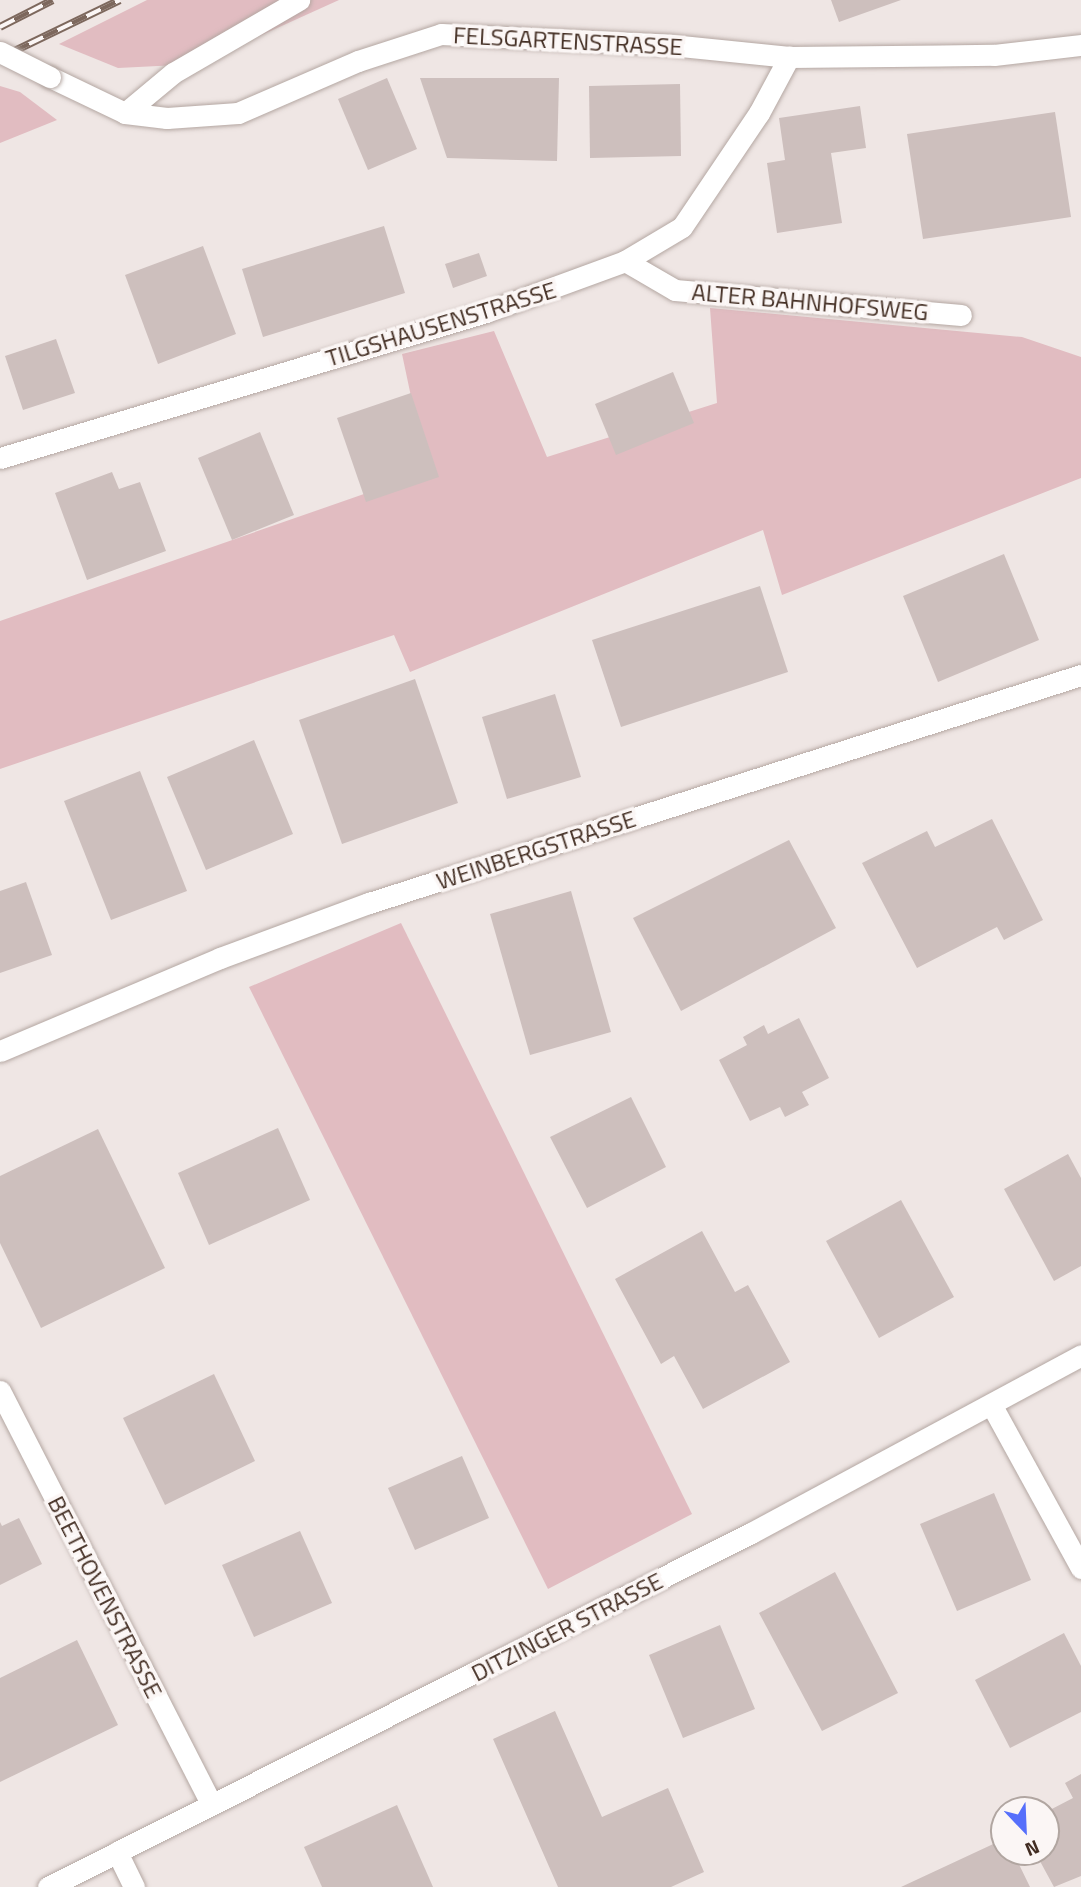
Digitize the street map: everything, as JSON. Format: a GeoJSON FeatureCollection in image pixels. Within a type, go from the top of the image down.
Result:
{"type":"FeatureCollection","features":[{"type":"Feature","properties":{"kind":"street"},"geometry":{"type":"LineString","coordinates":[[125,113],[173,73],[299,0]]}},
{"type":"Feature","properties":{"kind":"street","name":"FELSGARTENSTRASSE"},"geometry":{"type":"LineString","coordinates":[[0,52],[125,113],[167,118],[238,113],[358,61],[441,34],[671,44],[789,57],[994,55],[1081,45]]}},
{"type":"Feature","properties":{"kind":"street","name":"TILGSHAUSENSTRASSE"},"geometry":{"type":"LineString","coordinates":[[0,458],[486,312],[625,261],[682,228],[759,113],[789,57]]}},
{"type":"Feature","properties":{"kind":"street","name":"ALTER BAHNHOFSWEG"},"geometry":{"type":"LineString","coordinates":[[625,261],[675,290],[961,315]]}},
{"type":"Feature","properties":{"kind":"street","name":"WEINBERGSTRASSE"},"geometry":{"type":"LineString","coordinates":[[0,1051],[220,958],[369,902],[1081,675]]}},
{"type":"Feature","properties":{"kind":"street","name":"DITZINGER STRASSE"},"geometry":{"type":"LineString","coordinates":[[48,1887],[584,1619],[992,1406],[1081,1355]]}},
{"type":"Feature","properties":{"kind":"street","name":"BEETHOVENSTRASSE"},"geometry":{"type":"LineString","coordinates":[[0,1391],[211,1804]]}},
{"type":"Feature","properties":{"kind":"street"},"geometry":{"type":"LineString","coordinates":[[992,1406],[1081,1568]]}},
{"type":"Feature","properties":{"kind":"street"},"geometry":{"type":"LineString","coordinates":[[117,1852],[134,1887]]}},
{"type":"Feature","properties":{"kind":"shaded area"},"geometry":{"type":"Polygon","coordinates":[[[147,0],[339,0],[198,64],[118,68],[59,44],[147,0]]]}},
{"type":"Feature","properties":{"kind":"shaded area"},"geometry":{"type":"Polygon","coordinates":[[[0,86],[20,92],[57,120],[0,143],[0,86]]]}},
{"type":"Feature","properties":{"kind":"shaded area"},"geometry":{"type":"Polygon","coordinates":[[[710,308],[1022,337],[1081,357],[1081,478],[782,595],[763,530],[410,672],[394,635],[0,769],[0,621],[427,472],[402,354],[494,331],[547,457],[717,403],[710,308]]]}},
{"type":"Feature","properties":{"kind":"shaded area"},"geometry":{"type":"Polygon","coordinates":[[[401,923],[692,1514],[548,1589],[249,987],[401,923]]]}},
{"type":"Feature","properties":{"kind":"building"},"geometry":{"type":"Polygon","coordinates":[[[831,0],[901,0],[839,22],[831,0]]]}},
{"type":"Feature","properties":{"kind":"building"},"geometry":{"type":"Polygon","coordinates":[[[387,78],[417,149],[368,170],[338,99],[387,78]]]}},
{"type":"Feature","properties":{"kind":"building"},"geometry":{"type":"Polygon","coordinates":[[[420,78],[559,78],[557,161],[447,158],[420,78]]]}},
{"type":"Feature","properties":{"kind":"building"},"geometry":{"type":"Polygon","coordinates":[[[680,84],[681,156],[590,158],[589,86],[680,84]]]}},
{"type":"Feature","properties":{"kind":"building"},"geometry":{"type":"Polygon","coordinates":[[[860,106],[866,148],[831,153],[842,223],[777,233],[767,163],[785,160],[779,118],[860,106]]]}},
{"type":"Feature","properties":{"kind":"building"},"geometry":{"type":"Polygon","coordinates":[[[1055,112],[1071,217],[923,239],[907,134],[1055,112]]]}},
{"type":"Feature","properties":{"kind":"building"},"geometry":{"type":"Polygon","coordinates":[[[384,226],[405,293],[263,337],[242,269],[384,226]]]}},
{"type":"Feature","properties":{"kind":"building"},"geometry":{"type":"Polygon","coordinates":[[[203,246],[236,334],[158,364],[125,275],[203,246]]]}},
{"type":"Feature","properties":{"kind":"building"},"geometry":{"type":"Polygon","coordinates":[[[479,253],[487,276],[453,288],[445,264],[479,253]]]}},
{"type":"Feature","properties":{"kind":"building"},"geometry":{"type":"Polygon","coordinates":[[[56,339],[75,393],[23,410],[5,356],[56,339]]]}},
{"type":"Feature","properties":{"kind":"building"},"geometry":{"type":"Polygon","coordinates":[[[673,372],[694,423],[616,455],[595,404],[673,372]]]}},
{"type":"Feature","properties":{"kind":"building"},"geometry":{"type":"Polygon","coordinates":[[[411,393],[439,477],[366,502],[337,418],[411,393]]]}},
{"type":"Feature","properties":{"kind":"building"},"geometry":{"type":"Polygon","coordinates":[[[260,432],[294,515],[232,540],[198,458],[260,432]]]}},
{"type":"Feature","properties":{"kind":"building"},"geometry":{"type":"Polygon","coordinates":[[[112,472],[119,489],[140,482],[166,551],[87,580],[55,493],[112,472]]]}},
{"type":"Feature","properties":{"kind":"building"},"geometry":{"type":"Polygon","coordinates":[[[1004,554],[1039,640],[938,682],[903,596],[1004,554]]]}},
{"type":"Feature","properties":{"kind":"building"},"geometry":{"type":"Polygon","coordinates":[[[760,586],[788,672],[621,727],[592,640],[760,586]]]}},
{"type":"Feature","properties":{"kind":"building"},"geometry":{"type":"Polygon","coordinates":[[[415,679],[458,803],[342,844],[299,720],[415,679]]]}},
{"type":"Feature","properties":{"kind":"building"},"geometry":{"type":"Polygon","coordinates":[[[555,694],[581,777],[507,799],[482,717],[555,694]]]}},
{"type":"Feature","properties":{"kind":"building"},"geometry":{"type":"Polygon","coordinates":[[[254,740],[293,834],[206,870],[167,777],[254,740]]]}},
{"type":"Feature","properties":{"kind":"building"},"geometry":{"type":"Polygon","coordinates":[[[140,771],[187,891],[111,920],[64,801],[140,771]]]}},
{"type":"Feature","properties":{"kind":"building"},"geometry":{"type":"Polygon","coordinates":[[[992,819],[1043,920],[1004,940],[997,927],[917,968],[862,863],[927,831],[935,847],[992,819]]]}},
{"type":"Feature","properties":{"kind":"building"},"geometry":{"type":"Polygon","coordinates":[[[789,840],[836,928],[681,1011],[633,918],[789,840]]]}},
{"type":"Feature","properties":{"kind":"building"},"geometry":{"type":"Polygon","coordinates":[[[26,882],[52,955],[0,973],[0,891],[26,882]]]}},
{"type":"Feature","properties":{"kind":"building"},"geometry":{"type":"Polygon","coordinates":[[[571,891],[611,1032],[530,1055],[490,914],[571,891]]]}},
{"type":"Feature","properties":{"kind":"building"},"geometry":{"type":"Polygon","coordinates":[[[799,1018],[829,1078],[802,1092],[809,1105],[785,1117],[780,1107],[750,1121],[719,1060],[747,1045],[743,1037],[764,1025],[768,1034],[799,1018]]]}},
{"type":"Feature","properties":{"kind":"building"},"geometry":{"type":"Polygon","coordinates":[[[631,1097],[666,1167],[587,1208],[550,1137],[631,1097]]]}},
{"type":"Feature","properties":{"kind":"building"},"geometry":{"type":"Polygon","coordinates":[[[278,1128],[310,1200],[209,1245],[178,1173],[278,1128]]]}},
{"type":"Feature","properties":{"kind":"building"},"geometry":{"type":"Polygon","coordinates":[[[98,1129],[165,1268],[41,1328],[0,1243],[0,1176],[98,1129]]]}},
{"type":"Feature","properties":{"kind":"building"},"geometry":{"type":"Polygon","coordinates":[[[1068,1154],[1081,1178],[1081,1266],[1054,1281],[1004,1189],[1068,1154]]]}},
{"type":"Feature","properties":{"kind":"building"},"geometry":{"type":"Polygon","coordinates":[[[901,1200],[954,1297],[879,1338],[826,1241],[901,1200]]]}},
{"type":"Feature","properties":{"kind":"building"},"geometry":{"type":"Polygon","coordinates":[[[702,1231],[735,1292],[748,1285],[790,1362],[703,1409],[674,1356],[661,1364],[615,1279],[702,1231]]]}},
{"type":"Feature","properties":{"kind":"building"},"geometry":{"type":"Polygon","coordinates":[[[214,1374],[255,1461],[165,1505],[123,1418],[214,1374]]]}},
{"type":"Feature","properties":{"kind":"building"},"geometry":{"type":"Polygon","coordinates":[[[462,1456],[489,1518],[415,1550],[388,1488],[462,1456]]]}},
{"type":"Feature","properties":{"kind":"building"},"geometry":{"type":"Polygon","coordinates":[[[994,1493],[1031,1580],[957,1611],[920,1524],[994,1493]]]}},
{"type":"Feature","properties":{"kind":"building"},"geometry":{"type":"Polygon","coordinates":[[[19,1518],[42,1564],[0,1585],[0,1522],[2,1526],[19,1518]]]}},
{"type":"Feature","properties":{"kind":"building"},"geometry":{"type":"Polygon","coordinates":[[[300,1531],[332,1603],[254,1637],[222,1565],[300,1531]]]}},
{"type":"Feature","properties":{"kind":"building"},"geometry":{"type":"Polygon","coordinates":[[[835,1572],[898,1693],[822,1731],[759,1613],[835,1572]]]}},
{"type":"Feature","properties":{"kind":"building"},"geometry":{"type":"Polygon","coordinates":[[[720,1625],[755,1709],[683,1738],[649,1655],[720,1625]]]}},
{"type":"Feature","properties":{"kind":"building"},"geometry":{"type":"Polygon","coordinates":[[[1064,1633],[1081,1666],[1081,1712],[1010,1748],[975,1680],[1064,1633]]]}},
{"type":"Feature","properties":{"kind":"building"},"geometry":{"type":"Polygon","coordinates":[[[77,1640],[118,1725],[0,1782],[0,1678],[77,1640]]]}},
{"type":"Feature","properties":{"kind":"building"},"geometry":{"type":"Polygon","coordinates":[[[555,1711],[602,1817],[668,1788],[704,1872],[671,1887],[558,1887],[493,1739],[555,1711]]]}},
{"type":"Feature","properties":{"kind":"building"},"geometry":{"type":"Polygon","coordinates":[[[1081,1774],[1081,1876],[1054,1887],[1043,1866],[1060,1866],[1060,1805],[1073,1798],[1065,1783],[1081,1774]]]}},
{"type":"Feature","properties":{"kind":"building"},"geometry":{"type":"Polygon","coordinates":[[[397,1805],[433,1887],[322,1887],[304,1847],[397,1805]]]}},
{"type":"Feature","properties":{"kind":"building"},"geometry":{"type":"Polygon","coordinates":[[[990,1846],[990,1866],[1020,1866],[1030,1887],[901,1887],[990,1846]]]}},
{"type":"Feature","properties":{"kind":"railway"},"geometry":{"type":"LineString","coordinates":[[0,27],[53,0]]}},
{"type":"Feature","properties":{"kind":"railway"},"geometry":{"type":"LineString","coordinates":[[0,58],[120,0]]}}]}
